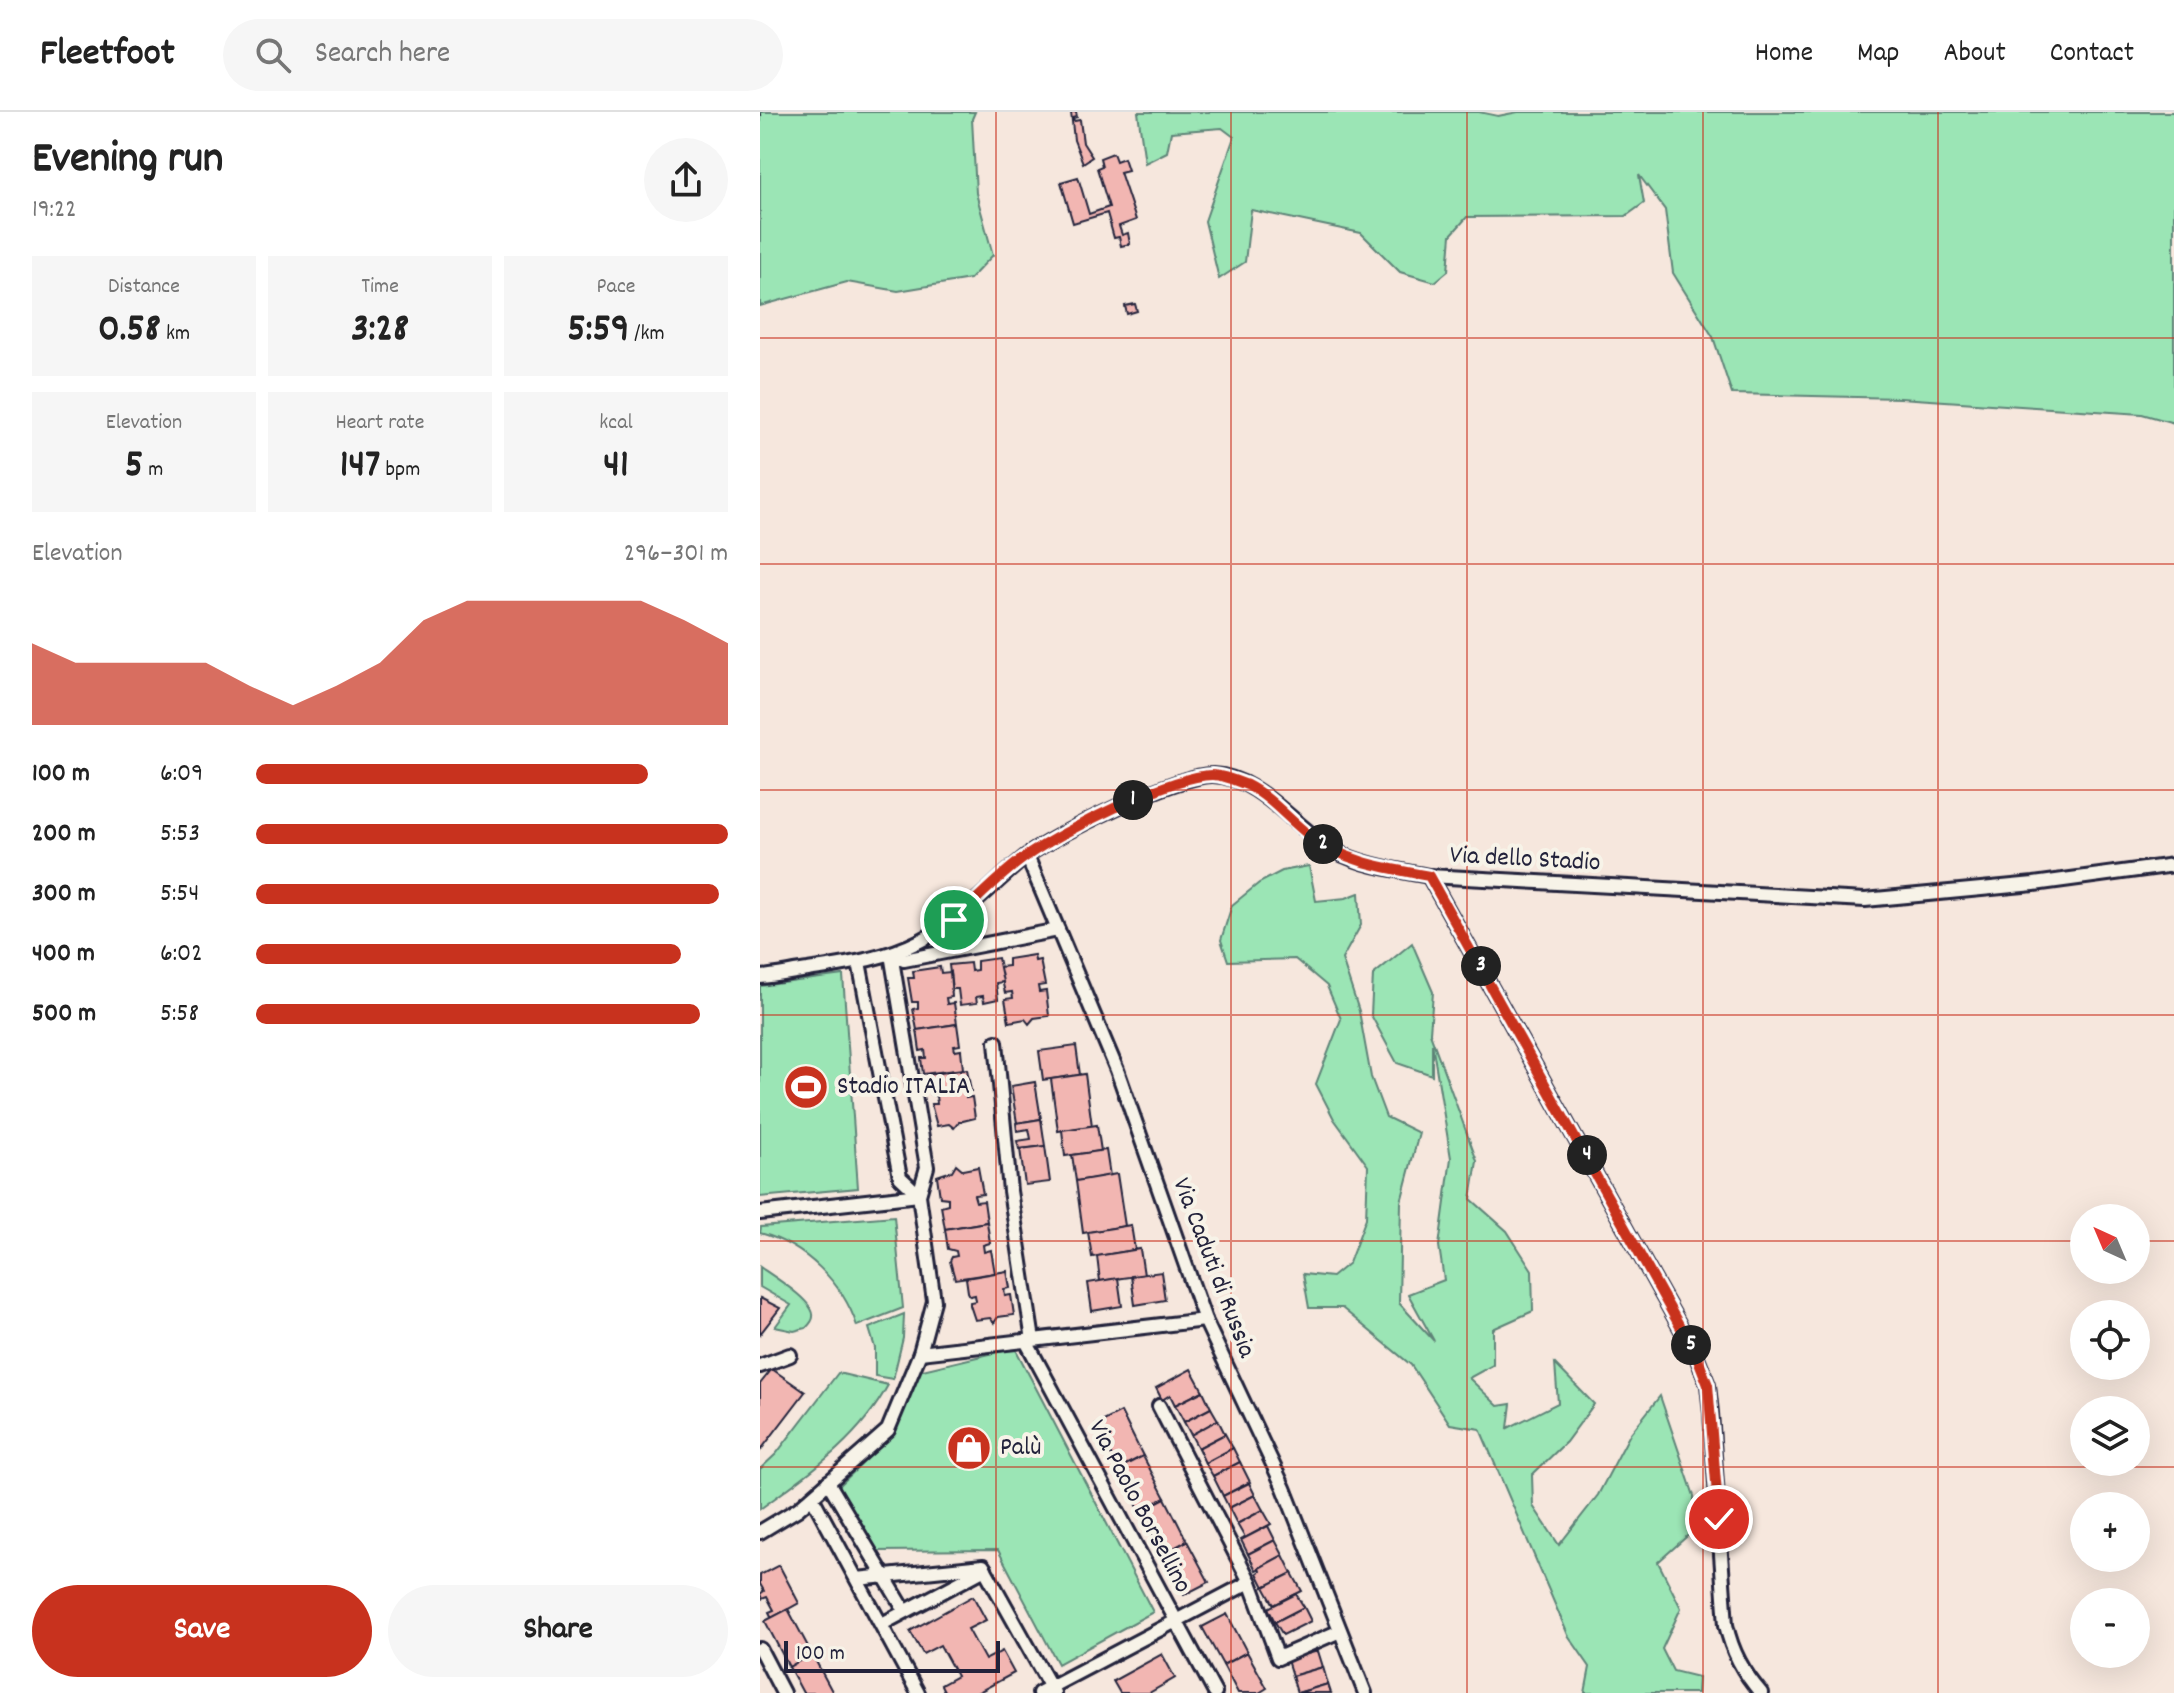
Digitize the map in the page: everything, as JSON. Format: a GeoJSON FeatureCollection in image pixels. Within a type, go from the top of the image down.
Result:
{"type":"FeatureCollection","features":[{"type":"Feature","properties":{"kind":"street","name":"Via dello Stadio"},"geometry":{"type":"LineString","coordinates":[[760,977],[859,962],[891,954],[921,941],[954,920],[1027,856],[1124,804],[1189,778],[1214,775],[1246,785],[1266,798],[1309,836],[1337,852],[1367,865],[1429,876],[1865,900],[2034,884],[2174,865]]}},
{"type":"Feature","properties":{"kind":"street","name":"Via Caduti di Russia"},"geometry":{"type":"LineString","coordinates":[[1027,856],[1117,1070],[1205,1320],[1284,1488],[1365,1693]]}},
{"type":"Feature","properties":{"kind":"street"},"geometry":{"type":"LineString","coordinates":[[1429,876],[1697,1357],[1708,1385],[1726,1625],[1731,1649],[1740,1667],[1761,1693]]}},
{"type":"Feature","properties":{"kind":"street"},"geometry":{"type":"LineString","coordinates":[[891,954],[904,960],[1058,930]]}},
{"type":"Feature","properties":{"kind":"street"},"geometry":{"type":"LineString","coordinates":[[760,1532],[798,1509],[888,1430],[920,1353],[934,1301],[919,1195],[927,1167],[891,954]]}},
{"type":"Feature","properties":{"kind":"street"},"geometry":{"type":"LineString","coordinates":[[859,962],[900,1177],[919,1195]]}},
{"type":"Feature","properties":{"kind":"street","name":"Via Paolo Borsellino"},"geometry":{"type":"LineString","coordinates":[[996,1042],[1010,1191],[1029,1340],[1215,1693]]}},
{"type":"Feature","properties":{"kind":"street"},"geometry":{"type":"LineString","coordinates":[[760,1213],[919,1195]]}},
{"type":"Feature","properties":{"kind":"street"},"geometry":{"type":"LineString","coordinates":[[920,1353],[1205,1320]]}},
{"type":"Feature","properties":{"kind":"street"},"geometry":{"type":"LineString","coordinates":[[760,1366],[790,1355]]}},
{"type":"Feature","properties":{"kind":"street"},"geometry":{"type":"LineString","coordinates":[[1159,1406],[1250,1582],[1278,1658],[1340,1631]]}},
{"type":"Feature","properties":{"kind":"street"},"geometry":{"type":"LineString","coordinates":[[828,1482],[905,1611]]}},
{"type":"Feature","properties":{"kind":"street"},"geometry":{"type":"LineString","coordinates":[[812,1497],[918,1693]]}},
{"type":"Feature","properties":{"kind":"street"},"geometry":{"type":"LineString","coordinates":[[857,1579],[983,1566],[1048,1691],[1250,1582]]}},
{"type":"Feature","properties":{"kind":"street"},"geometry":{"type":"LineString","coordinates":[[882,1624],[985,1569]]}},
{"type":"Feature","properties":{"kind":"street"},"geometry":{"type":"LineString","coordinates":[[760,1649],[783,1693]]}},
{"type":"Feature","properties":{"kind":"path"},"geometry":{"type":"LineString","coordinates":[[760,115],[766,112]]}},
{"type":"Feature","properties":{"kind":"green space"},"geometry":{"type":"Polygon","coordinates":[[[760,112],[975,112],[972,119],[976,193],[993,255],[970,279],[898,291],[847,282],[760,306],[760,112]]]}},
{"type":"Feature","properties":{"kind":"green space"},"geometry":{"type":"Polygon","coordinates":[[[1138,112],[1479,112],[1498,116],[1518,112],[2174,112],[2174,423],[2142,414],[1900,398],[1732,394],[1713,337],[1673,273],[1665,210],[1639,175],[1644,203],[1626,216],[1467,217],[1451,235],[1448,271],[1435,282],[1400,272],[1361,233],[1251,210],[1245,262],[1219,279],[1205,221],[1234,137],[1222,128],[1171,132],[1167,152],[1145,163],[1138,112]]]}},
{"type":"Feature","properties":{"kind":"green space"},"geometry":{"type":"Polygon","coordinates":[[[1309,866],[1316,901],[1346,898],[1359,893],[1361,925],[1342,959],[1359,1011],[1371,1077],[1386,1117],[1419,1133],[1401,1202],[1399,1303],[1434,1341],[1408,1294],[1444,1280],[1439,1246],[1451,1158],[1432,1043],[1432,1075],[1397,1063],[1371,1015],[1373,975],[1412,943],[1433,992],[1430,1033],[1477,1161],[1471,1199],[1507,1231],[1532,1270],[1533,1311],[1493,1329],[1493,1365],[1469,1378],[1498,1406],[1511,1404],[1508,1428],[1558,1403],[1555,1364],[1594,1404],[1566,1442],[1532,1475],[1533,1506],[1559,1545],[1598,1495],[1630,1434],[1660,1396],[1694,1496],[1694,1530],[1658,1562],[1681,1608],[1662,1649],[1673,1671],[1698,1677],[1697,1693],[1585,1693],[1590,1667],[1568,1635],[1480,1429],[1450,1424],[1411,1365],[1342,1308],[1309,1308],[1303,1274],[1332,1277],[1349,1263],[1366,1218],[1368,1166],[1334,1119],[1316,1084],[1341,1019],[1327,986],[1295,959],[1228,961],[1221,940],[1232,905],[1259,883],[1282,871],[1309,866]]]}},
{"type":"Feature","properties":{"kind":"green space","name":"Stadio ITALIA"},"geometry":{"type":"Polygon","coordinates":[[[843,975],[858,1188],[760,1197],[760,986],[843,975]]]}},
{"type":"Feature","properties":{"kind":"green space"},"geometry":{"type":"Polygon","coordinates":[[[894,1216],[903,1308],[857,1326],[842,1295],[820,1268],[792,1247],[760,1233],[761,1227],[894,1216]]]}},
{"type":"Feature","properties":{"kind":"green space"},"geometry":{"type":"Polygon","coordinates":[[[760,1267],[808,1304],[813,1317],[806,1328],[794,1331],[775,1327],[791,1305],[760,1287],[760,1267]]]}},
{"type":"Feature","properties":{"kind":"green space"},"geometry":{"type":"Polygon","coordinates":[[[904,1314],[903,1338],[893,1379],[875,1376],[875,1348],[869,1328],[904,1314]]]}},
{"type":"Feature","properties":{"kind":"green space"},"geometry":{"type":"Polygon","coordinates":[[[1015,1348],[1153,1612],[1058,1664],[998,1550],[876,1551],[838,1487],[896,1431],[914,1372],[1015,1348]]]}},
{"type":"Feature","properties":{"kind":"green space"},"geometry":{"type":"Polygon","coordinates":[[[838,1373],[888,1385],[863,1423],[848,1439],[760,1509],[760,1469],[776,1454],[838,1373]]]}},
{"type":"Feature","properties":{"kind":"building"},"geometry":{"type":"Polygon","coordinates":[[[1071,112],[1076,112],[1074,121],[1080,120],[1083,143],[1092,157],[1083,163],[1074,140],[1071,112]]]}},
{"type":"Feature","properties":{"kind":"building"},"geometry":{"type":"Polygon","coordinates":[[[1113,153],[1116,161],[1124,158],[1128,170],[1120,172],[1136,220],[1119,226],[1122,235],[1128,233],[1130,244],[1121,246],[1119,237],[1114,238],[1107,213],[1073,223],[1061,182],[1078,177],[1089,214],[1109,207],[1097,168],[1102,166],[1100,158],[1113,153]]]}},
{"type":"Feature","properties":{"kind":"building"},"geometry":{"type":"Polygon","coordinates":[[[1135,304],[1137,311],[1127,314],[1125,306],[1135,304]]]}},
{"type":"Feature","properties":{"kind":"building"},"geometry":{"type":"Polygon","coordinates":[[[1034,955],[1035,961],[1040,960],[1045,985],[1038,986],[1039,992],[1046,991],[1049,1016],[1034,1018],[1029,1024],[1025,1019],[1009,1022],[1005,999],[1013,998],[1012,992],[1005,993],[999,967],[1008,966],[1008,959],[1034,955]]]}},
{"type":"Feature","properties":{"kind":"building"},"geometry":{"type":"Polygon","coordinates":[[[998,958],[1003,982],[996,983],[998,999],[984,1002],[983,996],[976,997],[977,1003],[960,1005],[958,989],[952,989],[949,965],[970,963],[971,971],[977,970],[977,961],[998,958]]]}},
{"type":"Feature","properties":{"kind":"building"},"geometry":{"type":"Polygon","coordinates":[[[940,967],[941,973],[950,972],[952,997],[946,998],[947,1004],[954,1003],[957,1024],[917,1030],[913,1009],[918,1008],[918,1002],[912,1002],[908,978],[914,978],[913,971],[940,967]]]}},
{"type":"Feature","properties":{"kind":"building"},"geometry":{"type":"Polygon","coordinates":[[[957,1024],[960,1045],[954,1046],[955,1051],[961,1050],[963,1069],[923,1074],[921,1058],[926,1058],[925,1050],[920,1051],[917,1030],[957,1024]]]}},
{"type":"Feature","properties":{"kind":"building"},"geometry":{"type":"Polygon","coordinates":[[[1076,1046],[1080,1075],[1043,1080],[1039,1051],[1076,1046]]]}},
{"type":"Feature","properties":{"kind":"building"},"geometry":{"type":"Polygon","coordinates":[[[967,1069],[971,1091],[966,1092],[966,1098],[972,1097],[975,1118],[959,1122],[954,1128],[949,1124],[937,1126],[931,1104],[937,1104],[936,1096],[930,1094],[927,1075],[967,1069]]]}},
{"type":"Feature","properties":{"kind":"building"},"geometry":{"type":"Polygon","coordinates":[[[1085,1074],[1092,1126],[1058,1131],[1051,1079],[1085,1074]]]}},
{"type":"Feature","properties":{"kind":"building"},"geometry":{"type":"Polygon","coordinates":[[[1035,1082],[1041,1119],[1017,1123],[1011,1086],[1035,1082]]]}},
{"type":"Feature","properties":{"kind":"building"},"geometry":{"type":"Polygon","coordinates":[[[1041,1119],[1045,1146],[1019,1149],[1017,1141],[1031,1139],[1029,1129],[1017,1131],[1016,1123],[1041,1119]]]}},
{"type":"Feature","properties":{"kind":"building"},"geometry":{"type":"Polygon","coordinates":[[[1097,1125],[1101,1151],[1065,1156],[1062,1130],[1097,1125]]]}},
{"type":"Feature","properties":{"kind":"building"},"geometry":{"type":"Polygon","coordinates":[[[1045,1146],[1050,1182],[1025,1185],[1020,1149],[1045,1146]]]}},
{"type":"Feature","properties":{"kind":"building"},"geometry":{"type":"Polygon","coordinates":[[[1106,1150],[1110,1176],[1076,1181],[1072,1155],[1106,1150]]]}},
{"type":"Feature","properties":{"kind":"building"},"geometry":{"type":"Polygon","coordinates":[[[956,1164],[963,1170],[978,1167],[983,1194],[974,1195],[976,1202],[984,1201],[987,1222],[945,1229],[941,1206],[948,1204],[948,1198],[940,1197],[937,1176],[952,1171],[956,1164]]]}},
{"type":"Feature","properties":{"kind":"building"},"geometry":{"type":"Polygon","coordinates":[[[1117,1174],[1125,1226],[1083,1233],[1076,1181],[1117,1174]]]}},
{"type":"Feature","properties":{"kind":"building"},"geometry":{"type":"Polygon","coordinates":[[[987,1222],[990,1243],[983,1245],[984,1252],[991,1250],[995,1273],[955,1279],[950,1261],[957,1256],[956,1251],[948,1249],[945,1229],[987,1222]]]}},
{"type":"Feature","properties":{"kind":"building"},"geometry":{"type":"Polygon","coordinates":[[[1131,1225],[1135,1250],[1092,1257],[1088,1232],[1131,1225]]]}},
{"type":"Feature","properties":{"kind":"building"},"geometry":{"type":"Polygon","coordinates":[[[1140,1249],[1144,1275],[1100,1281],[1097,1256],[1140,1249]]]}},
{"type":"Feature","properties":{"kind":"building"},"geometry":{"type":"Polygon","coordinates":[[[1007,1271],[1010,1288],[1004,1289],[1005,1296],[1011,1295],[1014,1315],[998,1317],[994,1323],[990,1318],[975,1320],[970,1302],[976,1301],[975,1295],[970,1296],[966,1278],[1007,1271]]]}},
{"type":"Feature","properties":{"kind":"building"},"geometry":{"type":"Polygon","coordinates":[[[1161,1272],[1165,1300],[1135,1305],[1131,1276],[1161,1272]]]}},
{"type":"Feature","properties":{"kind":"building"},"geometry":{"type":"Polygon","coordinates":[[[1118,1278],[1122,1306],[1092,1311],[1088,1283],[1118,1278]]]}},
{"type":"Feature","properties":{"kind":"building"},"geometry":{"type":"Polygon","coordinates":[[[760,1298],[780,1308],[760,1334],[760,1298]]]}},
{"type":"Feature","properties":{"kind":"building"},"geometry":{"type":"Polygon","coordinates":[[[772,1369],[805,1392],[760,1451],[760,1384],[772,1369]]]}},
{"type":"Feature","properties":{"kind":"building"},"geometry":{"type":"Polygon","coordinates":[[[1191,1369],[1203,1391],[1175,1405],[1170,1395],[1162,1400],[1156,1388],[1191,1369]]]}},
{"type":"Feature","properties":{"kind":"building"},"geometry":{"type":"Polygon","coordinates":[[[1203,1391],[1211,1408],[1184,1422],[1175,1405],[1203,1391]]]}},
{"type":"Feature","properties":{"kind":"building"},"geometry":{"type":"Polygon","coordinates":[[[1211,1408],[1218,1420],[1191,1435],[1184,1422],[1211,1408]]]}},
{"type":"Feature","properties":{"kind":"building"},"geometry":{"type":"Polygon","coordinates":[[[1121,1412],[1143,1456],[1118,1469],[1096,1425],[1121,1412]]]}},
{"type":"Feature","properties":{"kind":"building"},"geometry":{"type":"Polygon","coordinates":[[[1218,1420],[1225,1434],[1198,1448],[1191,1435],[1218,1420]]]}},
{"type":"Feature","properties":{"kind":"building"},"geometry":{"type":"Polygon","coordinates":[[[1225,1434],[1233,1448],[1205,1463],[1198,1448],[1225,1434]]]}},
{"type":"Feature","properties":{"kind":"building"},"geometry":{"type":"Polygon","coordinates":[[[1233,1448],[1240,1462],[1213,1476],[1205,1463],[1233,1448]]]}},
{"type":"Feature","properties":{"kind":"building"},"geometry":{"type":"Polygon","coordinates":[[[1143,1456],[1165,1498],[1140,1511],[1118,1469],[1143,1456]]]}},
{"type":"Feature","properties":{"kind":"building"},"geometry":{"type":"Polygon","coordinates":[[[1240,1462],[1250,1482],[1223,1496],[1213,1476],[1240,1462]]]}},
{"type":"Feature","properties":{"kind":"building"},"geometry":{"type":"Polygon","coordinates":[[[1249,1483],[1255,1495],[1229,1508],[1223,1496],[1249,1483]]]}},
{"type":"Feature","properties":{"kind":"building"},"geometry":{"type":"Polygon","coordinates":[[[1255,1495],[1263,1510],[1237,1524],[1229,1508],[1255,1495]]]}},
{"type":"Feature","properties":{"kind":"building"},"geometry":{"type":"Polygon","coordinates":[[[1165,1498],[1187,1541],[1163,1554],[1140,1511],[1165,1498]]]}},
{"type":"Feature","properties":{"kind":"building"},"geometry":{"type":"Polygon","coordinates":[[[1263,1510],[1271,1524],[1245,1538],[1237,1524],[1263,1510]]]}},
{"type":"Feature","properties":{"kind":"building"},"geometry":{"type":"Polygon","coordinates":[[[1268,1526],[1275,1540],[1248,1554],[1241,1540],[1268,1526]]]}},
{"type":"Feature","properties":{"kind":"building"},"geometry":{"type":"Polygon","coordinates":[[[1275,1540],[1283,1555],[1256,1570],[1248,1554],[1275,1540]]]}},
{"type":"Feature","properties":{"kind":"building"},"geometry":{"type":"Polygon","coordinates":[[[1187,1541],[1209,1582],[1184,1595],[1163,1554],[1187,1541]]]}},
{"type":"Feature","properties":{"kind":"building"},"geometry":{"type":"Polygon","coordinates":[[[1283,1555],[1292,1573],[1264,1587],[1257,1573],[1259,1568],[1283,1555]]]}},
{"type":"Feature","properties":{"kind":"building"},"geometry":{"type":"Polygon","coordinates":[[[779,1565],[799,1603],[772,1618],[769,1612],[774,1610],[767,1597],[762,1599],[760,1594],[764,1591],[760,1575],[779,1565]]]}},
{"type":"Feature","properties":{"kind":"building"},"geometry":{"type":"Polygon","coordinates":[[[1292,1573],[1302,1591],[1274,1605],[1264,1587],[1292,1573]]]}},
{"type":"Feature","properties":{"kind":"building"},"geometry":{"type":"Polygon","coordinates":[[[1296,1594],[1304,1607],[1275,1622],[1268,1608],[1296,1594]]]}},
{"type":"Feature","properties":{"kind":"building"},"geometry":{"type":"Polygon","coordinates":[[[973,1596],[986,1620],[968,1629],[985,1660],[1002,1651],[1014,1673],[977,1693],[945,1693],[941,1685],[957,1676],[940,1645],[923,1654],[910,1631],[973,1596]]]}},
{"type":"Feature","properties":{"kind":"building"},"geometry":{"type":"Polygon","coordinates":[[[1304,1607],[1311,1621],[1283,1635],[1275,1622],[1304,1607]]]}},
{"type":"Feature","properties":{"kind":"building"},"geometry":{"type":"Polygon","coordinates":[[[788,1609],[812,1654],[789,1667],[765,1621],[788,1609]]]}},
{"type":"Feature","properties":{"kind":"building"},"geometry":{"type":"Polygon","coordinates":[[[1227,1614],[1247,1652],[1223,1665],[1202,1627],[1227,1614]]]}},
{"type":"Feature","properties":{"kind":"building"},"geometry":{"type":"Polygon","coordinates":[[[1318,1651],[1323,1667],[1292,1676],[1287,1660],[1318,1651]]]}},
{"type":"Feature","properties":{"kind":"building"},"geometry":{"type":"Polygon","coordinates":[[[1247,1652],[1267,1688],[1259,1693],[1238,1693],[1223,1665],[1247,1652]]]}},
{"type":"Feature","properties":{"kind":"building"},"geometry":{"type":"Polygon","coordinates":[[[812,1654],[833,1693],[803,1693],[789,1667],[812,1654]]]}},
{"type":"Feature","properties":{"kind":"building"},"geometry":{"type":"Polygon","coordinates":[[[1162,1654],[1175,1678],[1149,1693],[1120,1693],[1113,1681],[1162,1654]]]}},
{"type":"Feature","properties":{"kind":"building"},"geometry":{"type":"Polygon","coordinates":[[[1323,1667],[1328,1684],[1297,1693],[1292,1676],[1323,1667]]]}},
{"type":"Feature","properties":{"kind":"building"},"geometry":{"type":"Polygon","coordinates":[[[1328,1684],[1331,1693],[1298,1693],[1328,1684]]]}},
{"type":"Feature","properties":{"kind":"place","name":"Stadio ITALIA"},"geometry":{"type":"Point","coordinates":[806,1087]}},
{"type":"Feature","properties":{"kind":"place","name":"Palù"},"geometry":{"type":"Point","coordinates":[969,1448]}},
{"type":"Feature","properties":{"kind":"route"},"geometry":{"type":"LineString","coordinates":[[954,920],[1027,856],[1065,833],[1124,804],[1189,778],[1214,775],[1246,785],[1266,798],[1309,836],[1337,852],[1367,865],[1429,876],[1697,1357],[1708,1385],[1719,1519]]}}]}
